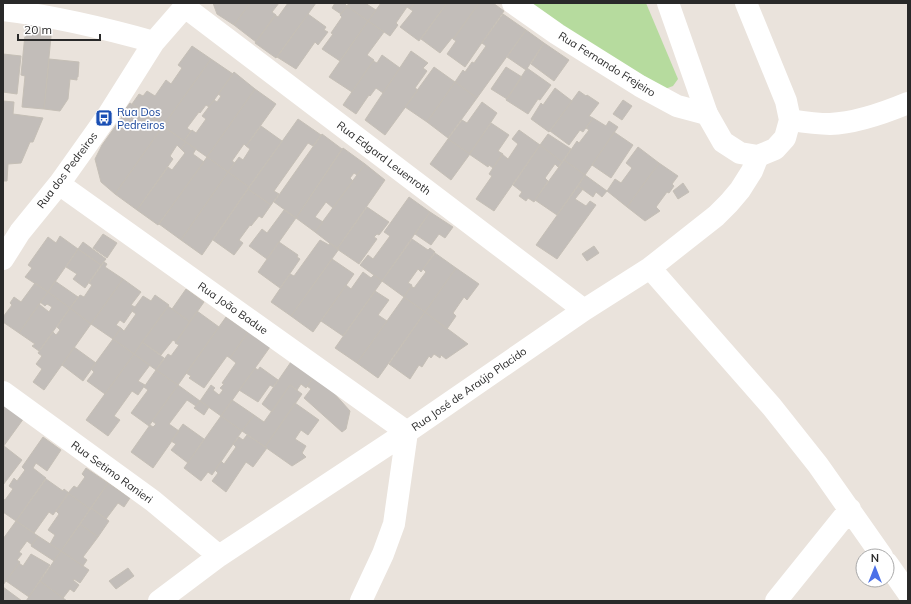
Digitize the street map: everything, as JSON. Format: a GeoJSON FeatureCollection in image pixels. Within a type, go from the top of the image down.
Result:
{"type":"FeatureCollection","features":[{"type":"Feature","properties":{"kind":"street","name":"Rua Fernando Frejeiro"},"geometry":{"type":"LineString","coordinates":[[513,3],[557,34],[640,86],[676,106],[707,114]]}},
{"type":"Feature","properties":{"kind":"street"},"geometry":{"type":"LineString","coordinates":[[668,3],[707,114],[723,142],[740,153],[758,156],[775,148],[785,138],[790,120],[786,101],[746,3]]}},
{"type":"Feature","properties":{"kind":"street","name":"Rua dos Pedreiros"},"geometry":{"type":"LineString","coordinates":[[3,259],[11,230],[59,184],[108,115],[154,42],[186,5]]}},
{"type":"Feature","properties":{"kind":"street","name":"Rua Edgard Leuenroth"},"geometry":{"type":"LineString","coordinates":[[186,5],[584,310]]}},
{"type":"Feature","properties":{"kind":"street"},"geometry":{"type":"LineString","coordinates":[[3,10],[36,14],[95,26],[154,42]]}},
{"type":"Feature","properties":{"kind":"street"},"geometry":{"type":"LineString","coordinates":[[790,120],[832,124],[858,120],[908,103]]}},
{"type":"Feature","properties":{"kind":"street","name":"Rua José de Araújo Placido"},"geometry":{"type":"LineString","coordinates":[[159,601],[218,556],[407,432],[584,310],[650,268],[716,216],[729,203],[740,190],[752,171],[758,156]]}},
{"type":"Feature","properties":{"kind":"street","name":"Rua João Badue"},"geometry":{"type":"LineString","coordinates":[[59,184],[407,432]]}},
{"type":"Feature","properties":{"kind":"street"},"geometry":{"type":"LineString","coordinates":[[650,268],[772,408],[818,465],[877,548]]}},
{"type":"Feature","properties":{"kind":"street","name":"Rua Setimo Ranieri"},"geometry":{"type":"LineString","coordinates":[[3,392],[153,501],[218,556]]}},
{"type":"Feature","properties":{"kind":"street"},"geometry":{"type":"LineString","coordinates":[[361,601],[383,554],[394,524],[407,432]]}},
{"type":"Feature","properties":{"kind":"street"},"geometry":{"type":"LineString","coordinates":[[776,601],[850,509]]}},
{"type":"Feature","properties":{"kind":"street"},"geometry":{"type":"LineString","coordinates":[[895,574],[908,592]]}},
{"type":"Feature","properties":{"kind":"green space"},"geometry":{"type":"Polygon","coordinates":[[[525,3],[646,3],[678,79],[673,86],[665,89],[525,3]]]}},
{"type":"Feature","properties":{"kind":"building"},"geometry":{"type":"Polygon","coordinates":[[[213,3],[250,3],[234,25],[217,14],[213,3]]]}},
{"type":"Feature","properties":{"kind":"building"},"geometry":{"type":"Polygon","coordinates":[[[250,3],[279,3],[272,12],[276,15],[256,42],[234,25],[250,3]]]}},
{"type":"Feature","properties":{"kind":"building"},"geometry":{"type":"Polygon","coordinates":[[[288,3],[316,3],[276,58],[255,43],[275,15],[278,17],[288,3]]]}},
{"type":"Feature","properties":{"kind":"building"},"geometry":{"type":"Polygon","coordinates":[[[335,3],[344,3],[347,6],[341,14],[332,8],[335,3]]]}},
{"type":"Feature","properties":{"kind":"building"},"geometry":{"type":"Polygon","coordinates":[[[349,3],[365,3],[376,10],[368,21],[347,6],[349,3]]]}},
{"type":"Feature","properties":{"kind":"building"},"geometry":{"type":"Polygon","coordinates":[[[381,3],[415,3],[410,9],[407,7],[396,23],[398,25],[390,36],[368,21],[381,3]]]}},
{"type":"Feature","properties":{"kind":"building"},"geometry":{"type":"Polygon","coordinates":[[[415,3],[447,3],[419,41],[400,27],[413,11],[410,9],[415,3]]]}},
{"type":"Feature","properties":{"kind":"building"},"geometry":{"type":"Polygon","coordinates":[[[447,3],[479,3],[454,39],[452,38],[440,53],[421,39],[447,3]]]}},
{"type":"Feature","properties":{"kind":"building"},"geometry":{"type":"Polygon","coordinates":[[[479,3],[493,3],[504,11],[465,67],[447,54],[456,41],[453,39],[479,3]]]}},
{"type":"Feature","properties":{"kind":"building"},"geometry":{"type":"Polygon","coordinates":[[[347,6],[368,21],[340,61],[322,49],[333,34],[331,33],[342,17],[340,15],[347,6]]]}},
{"type":"Feature","properties":{"kind":"building"},"geometry":{"type":"Polygon","coordinates":[[[308,14],[326,27],[324,30],[328,32],[318,45],[315,42],[296,69],[277,57],[308,14]]]}},
{"type":"Feature","properties":{"kind":"building"},"geometry":{"type":"Polygon","coordinates":[[[503,14],[526,30],[477,98],[455,82],[463,70],[465,72],[472,62],[474,63],[486,46],[482,43],[503,14]]]}},
{"type":"Feature","properties":{"kind":"building"},"geometry":{"type":"Polygon","coordinates":[[[368,21],[384,32],[367,55],[374,60],[352,92],[329,77],[368,21]]]}},
{"type":"Feature","properties":{"kind":"building"},"geometry":{"type":"Polygon","coordinates":[[[26,24],[52,26],[44,109],[22,107],[25,76],[21,75],[26,24]]]}},
{"type":"Feature","properties":{"kind":"building"},"geometry":{"type":"Polygon","coordinates":[[[526,30],[544,43],[526,70],[507,57],[526,30]]]}},
{"type":"Feature","properties":{"kind":"building"},"geometry":{"type":"Polygon","coordinates":[[[544,43],[569,60],[554,81],[531,64],[544,43]]]}},
{"type":"Feature","properties":{"kind":"building"},"geometry":{"type":"Polygon","coordinates":[[[192,46],[211,59],[163,126],[132,104],[139,94],[143,96],[147,91],[155,96],[166,80],[171,84],[182,68],[178,65],[192,46]]]}},
{"type":"Feature","properties":{"kind":"building"},"geometry":{"type":"Polygon","coordinates":[[[411,51],[428,63],[423,68],[427,71],[415,88],[418,90],[385,135],[365,120],[411,51]]]}},
{"type":"Feature","properties":{"kind":"building"},"geometry":{"type":"Polygon","coordinates":[[[3,54],[21,56],[17,94],[3,92],[3,54]]]}},
{"type":"Feature","properties":{"kind":"building"},"geometry":{"type":"Polygon","coordinates":[[[382,55],[400,68],[383,93],[376,88],[370,96],[369,95],[356,114],[343,105],[373,61],[377,63],[382,55]]]}},
{"type":"Feature","properties":{"kind":"building"},"geometry":{"type":"Polygon","coordinates":[[[49,59],[79,62],[77,80],[70,79],[68,99],[60,111],[44,109],[49,59]]]}},
{"type":"Feature","properties":{"kind":"building"},"geometry":{"type":"Polygon","coordinates":[[[211,59],[233,74],[209,107],[206,105],[187,128],[191,131],[184,141],[163,126],[211,59]]]}},
{"type":"Feature","properties":{"kind":"building"},"geometry":{"type":"Polygon","coordinates":[[[434,67],[455,82],[427,122],[405,107],[434,67]]]}},
{"type":"Feature","properties":{"kind":"building"},"geometry":{"type":"Polygon","coordinates":[[[506,67],[522,77],[507,99],[491,89],[506,67]]]}},
{"type":"Feature","properties":{"kind":"building"},"geometry":{"type":"Polygon","coordinates":[[[527,68],[551,85],[540,100],[538,99],[528,114],[506,100],[527,68]]]}},
{"type":"Feature","properties":{"kind":"building"},"geometry":{"type":"Polygon","coordinates":[[[234,72],[255,89],[207,157],[184,141],[192,130],[196,133],[206,119],[202,116],[214,100],[217,102],[221,96],[218,94],[234,72]]]}},
{"type":"Feature","properties":{"kind":"building"},"geometry":{"type":"Polygon","coordinates":[[[455,82],[477,98],[448,138],[427,122],[455,82]]]}},
{"type":"Feature","properties":{"kind":"building"},"geometry":{"type":"Polygon","coordinates":[[[555,88],[572,101],[549,132],[531,119],[541,103],[543,105],[555,88]]]}},
{"type":"Feature","properties":{"kind":"building"},"geometry":{"type":"Polygon","coordinates":[[[255,89],[276,104],[246,146],[244,144],[232,161],[235,163],[228,172],[207,157],[255,89]]]}},
{"type":"Feature","properties":{"kind":"building"},"geometry":{"type":"Polygon","coordinates":[[[579,91],[599,103],[589,116],[593,118],[583,132],[580,130],[569,145],[550,131],[579,91]]]}},
{"type":"Feature","properties":{"kind":"building"},"geometry":{"type":"Polygon","coordinates":[[[623,100],[632,106],[622,120],[613,114],[623,100]]]}},
{"type":"Feature","properties":{"kind":"building"},"geometry":{"type":"Polygon","coordinates":[[[3,101],[14,102],[13,114],[43,118],[33,142],[30,142],[21,163],[8,164],[7,181],[3,181],[3,101]]]}},
{"type":"Feature","properties":{"kind":"building"},"geometry":{"type":"Polygon","coordinates":[[[482,102],[497,113],[470,154],[448,139],[462,120],[467,123],[482,102]]]}},
{"type":"Feature","properties":{"kind":"building"},"geometry":{"type":"Polygon","coordinates":[[[130,103],[163,126],[115,194],[101,182],[95,159],[102,145],[122,117],[120,116],[130,103]]]}},
{"type":"Feature","properties":{"kind":"building"},"geometry":{"type":"Polygon","coordinates":[[[593,118],[606,126],[609,121],[618,127],[585,175],[564,160],[577,141],[579,143],[589,130],[586,128],[593,118]]]}},
{"type":"Feature","properties":{"kind":"building"},"geometry":{"type":"Polygon","coordinates":[[[298,119],[321,135],[313,146],[308,143],[274,191],[279,194],[271,205],[248,189],[298,119]]]}},
{"type":"Feature","properties":{"kind":"building"},"geometry":{"type":"Polygon","coordinates":[[[491,123],[509,135],[498,151],[503,154],[493,168],[489,165],[488,167],[469,154],[491,123]]]}},
{"type":"Feature","properties":{"kind":"building"},"geometry":{"type":"Polygon","coordinates":[[[163,126],[186,142],[181,149],[177,145],[170,156],[173,159],[137,210],[115,194],[163,126]]]}},
{"type":"Feature","properties":{"kind":"building"},"geometry":{"type":"Polygon","coordinates":[[[261,126],[282,141],[249,187],[228,172],[239,157],[243,160],[250,149],[246,146],[261,126]]]}},
{"type":"Feature","properties":{"kind":"building"},"geometry":{"type":"Polygon","coordinates":[[[519,130],[540,145],[494,211],[476,199],[492,176],[489,174],[502,154],[508,159],[518,144],[512,139],[519,130]]]}},
{"type":"Feature","properties":{"kind":"building"},"geometry":{"type":"Polygon","coordinates":[[[614,132],[633,145],[611,178],[592,165],[614,132]]]}},
{"type":"Feature","properties":{"kind":"building"},"geometry":{"type":"Polygon","coordinates":[[[322,134],[342,149],[296,218],[274,202],[322,134]]]}},
{"type":"Feature","properties":{"kind":"building"},"geometry":{"type":"Polygon","coordinates":[[[548,134],[571,149],[562,162],[540,145],[548,134]]]}},
{"type":"Feature","properties":{"kind":"building"},"geometry":{"type":"Polygon","coordinates":[[[448,139],[470,154],[451,180],[430,164],[448,139]]]}},
{"type":"Feature","properties":{"kind":"building"},"geometry":{"type":"Polygon","coordinates":[[[186,142],[196,149],[193,154],[204,162],[158,225],[137,210],[168,167],[172,170],[185,153],[181,149],[186,142]]]}},
{"type":"Feature","properties":{"kind":"building"},"geometry":{"type":"Polygon","coordinates":[[[540,145],[562,162],[558,167],[555,164],[545,178],[548,181],[534,202],[528,198],[526,201],[519,196],[522,192],[513,185],[540,145]]]}},
{"type":"Feature","properties":{"kind":"building"},"geometry":{"type":"Polygon","coordinates":[[[638,147],[659,163],[627,207],[607,191],[615,179],[621,183],[632,168],[626,163],[638,147]]]}},
{"type":"Feature","properties":{"kind":"building"},"geometry":{"type":"Polygon","coordinates":[[[343,148],[365,164],[357,175],[354,173],[350,178],[353,181],[333,208],[326,202],[315,217],[323,222],[315,232],[296,218],[343,148]]]}},
{"type":"Feature","properties":{"kind":"building"},"geometry":{"type":"Polygon","coordinates":[[[207,157],[228,172],[181,240],[159,224],[207,157]]]}},
{"type":"Feature","properties":{"kind":"building"},"geometry":{"type":"Polygon","coordinates":[[[564,160],[585,175],[557,215],[535,200],[564,160]]]}},
{"type":"Feature","properties":{"kind":"building"},"geometry":{"type":"Polygon","coordinates":[[[659,163],[678,176],[672,184],[674,186],[669,193],[667,192],[656,207],[660,211],[645,221],[627,207],[659,163]]]}},
{"type":"Feature","properties":{"kind":"building"},"geometry":{"type":"Polygon","coordinates":[[[365,164],[385,180],[337,249],[315,232],[365,164]]]}},
{"type":"Feature","properties":{"kind":"building"},"geometry":{"type":"Polygon","coordinates":[[[228,172],[249,187],[202,255],[181,240],[228,172]]]}},
{"type":"Feature","properties":{"kind":"building"},"geometry":{"type":"Polygon","coordinates":[[[585,175],[607,191],[602,197],[596,192],[593,197],[578,186],[585,175]]]}},
{"type":"Feature","properties":{"kind":"building"},"geometry":{"type":"Polygon","coordinates":[[[683,183],[689,192],[678,199],[673,191],[683,183]]]}},
{"type":"Feature","properties":{"kind":"building"},"geometry":{"type":"Polygon","coordinates":[[[578,186],[583,189],[575,199],[586,206],[590,201],[596,205],[557,259],[536,245],[578,186]]]}},
{"type":"Feature","properties":{"kind":"building"},"geometry":{"type":"Polygon","coordinates":[[[248,189],[271,205],[262,218],[259,216],[251,226],[250,225],[239,240],[243,243],[234,255],[213,240],[248,189]]]}},
{"type":"Feature","properties":{"kind":"building"},"geometry":{"type":"Polygon","coordinates":[[[409,197],[430,212],[382,281],[360,265],[368,255],[373,259],[390,236],[384,232],[409,197]]]}},
{"type":"Feature","properties":{"kind":"building"},"geometry":{"type":"Polygon","coordinates":[[[367,207],[389,222],[379,235],[377,234],[374,237],[377,239],[359,264],[337,249],[367,207]]]}},
{"type":"Feature","properties":{"kind":"building"},"geometry":{"type":"Polygon","coordinates":[[[284,210],[296,218],[267,259],[249,246],[262,229],[267,233],[284,210]]]}},
{"type":"Feature","properties":{"kind":"building"},"geometry":{"type":"Polygon","coordinates":[[[430,212],[453,227],[445,238],[439,234],[431,245],[415,234],[430,212]]]}},
{"type":"Feature","properties":{"kind":"building"},"geometry":{"type":"Polygon","coordinates":[[[103,234],[117,243],[107,258],[93,248],[103,234]]]}},
{"type":"Feature","properties":{"kind":"building"},"geometry":{"type":"Polygon","coordinates":[[[60,236],[78,249],[48,292],[25,277],[32,268],[28,265],[48,237],[56,243],[60,236]]]}},
{"type":"Feature","properties":{"kind":"building"},"geometry":{"type":"Polygon","coordinates":[[[412,239],[428,250],[430,248],[435,252],[421,272],[418,269],[408,283],[412,285],[404,297],[382,281],[412,239]]]}},
{"type":"Feature","properties":{"kind":"building"},"geometry":{"type":"Polygon","coordinates":[[[320,240],[329,245],[330,243],[339,249],[291,316],[271,302],[290,274],[294,276],[320,240]]]}},
{"type":"Feature","properties":{"kind":"building"},"geometry":{"type":"Polygon","coordinates":[[[83,242],[106,259],[101,265],[78,249],[83,242]]]}},
{"type":"Feature","properties":{"kind":"building"},"geometry":{"type":"Polygon","coordinates":[[[279,242],[298,255],[297,257],[300,259],[280,288],[258,272],[279,242]]]}},
{"type":"Feature","properties":{"kind":"building"},"geometry":{"type":"Polygon","coordinates":[[[594,246],[599,253],[587,261],[582,254],[594,246]]]}},
{"type":"Feature","properties":{"kind":"building"},"geometry":{"type":"Polygon","coordinates":[[[78,249],[101,265],[85,288],[73,279],[77,274],[66,267],[78,249]]]}},
{"type":"Feature","properties":{"kind":"building"},"geometry":{"type":"Polygon","coordinates":[[[435,253],[456,268],[425,312],[404,297],[411,286],[414,288],[426,272],[423,269],[435,253]]]}},
{"type":"Feature","properties":{"kind":"building"},"geometry":{"type":"Polygon","coordinates":[[[332,259],[354,274],[313,332],[291,316],[332,259]]]}},
{"type":"Feature","properties":{"kind":"building"},"geometry":{"type":"Polygon","coordinates":[[[104,262],[107,264],[105,267],[123,279],[91,324],[70,308],[80,295],[84,297],[92,285],[89,283],[104,262]]]}},
{"type":"Feature","properties":{"kind":"building"},"geometry":{"type":"Polygon","coordinates":[[[456,268],[479,284],[467,300],[464,297],[453,313],[456,316],[447,329],[425,312],[456,268]]]}},
{"type":"Feature","properties":{"kind":"building"},"geometry":{"type":"Polygon","coordinates":[[[363,272],[371,278],[374,275],[382,281],[343,336],[321,321],[346,285],[351,289],[363,272]]]}},
{"type":"Feature","properties":{"kind":"building"},"geometry":{"type":"Polygon","coordinates":[[[123,279],[141,292],[131,305],[135,307],[124,323],[120,320],[116,325],[121,328],[113,339],[91,324],[123,279]]]}},
{"type":"Feature","properties":{"kind":"building"},"geometry":{"type":"Polygon","coordinates":[[[55,281],[78,297],[70,308],[48,292],[55,281]]]}},
{"type":"Feature","properties":{"kind":"building"},"geometry":{"type":"Polygon","coordinates":[[[35,283],[48,292],[19,333],[3,322],[3,317],[12,305],[10,303],[14,297],[21,302],[35,283]]]}},
{"type":"Feature","properties":{"kind":"building"},"geometry":{"type":"Polygon","coordinates":[[[186,289],[204,302],[190,322],[172,309],[186,289]]]}},
{"type":"Feature","properties":{"kind":"building"},"geometry":{"type":"Polygon","coordinates":[[[375,291],[389,300],[378,315],[387,321],[357,363],[335,348],[375,291]]]}},
{"type":"Feature","properties":{"kind":"building"},"geometry":{"type":"Polygon","coordinates":[[[48,292],[70,308],[39,351],[32,346],[35,344],[19,333],[39,304],[49,312],[52,307],[47,304],[45,306],[40,302],[48,292]]]}},
{"type":"Feature","properties":{"kind":"building"},"geometry":{"type":"Polygon","coordinates":[[[155,295],[169,305],[134,354],[113,339],[121,328],[124,331],[136,314],[132,311],[143,296],[151,301],[155,295]]]}},
{"type":"Feature","properties":{"kind":"building"},"geometry":{"type":"Polygon","coordinates":[[[404,297],[425,312],[378,378],[357,363],[404,297]]]}},
{"type":"Feature","properties":{"kind":"building"},"geometry":{"type":"Polygon","coordinates":[[[168,306],[190,322],[176,342],[173,340],[161,355],[142,342],[168,306]]]}},
{"type":"Feature","properties":{"kind":"building"},"geometry":{"type":"Polygon","coordinates":[[[70,308],[91,324],[44,390],[33,382],[42,369],[36,364],[42,356],[38,353],[53,332],[56,335],[60,330],[57,327],[70,308]]]}},
{"type":"Feature","properties":{"kind":"building"},"geometry":{"type":"Polygon","coordinates":[[[197,311],[219,327],[178,385],[156,370],[168,354],[171,356],[179,345],[175,343],[197,311]]]}},
{"type":"Feature","properties":{"kind":"building"},"geometry":{"type":"Polygon","coordinates":[[[425,312],[468,344],[446,359],[441,355],[440,358],[434,354],[431,358],[429,356],[422,367],[419,365],[410,379],[389,364],[425,312]]]}},
{"type":"Feature","properties":{"kind":"building"},"geometry":{"type":"Polygon","coordinates":[[[226,317],[248,332],[230,358],[227,356],[204,388],[189,378],[191,376],[186,373],[226,317]]]}},
{"type":"Feature","properties":{"kind":"building"},"geometry":{"type":"Polygon","coordinates":[[[248,332],[270,347],[221,416],[200,401],[211,385],[215,388],[213,390],[219,395],[223,390],[220,388],[224,384],[222,383],[236,363],[230,358],[248,332]]]}},
{"type":"Feature","properties":{"kind":"building"},"geometry":{"type":"Polygon","coordinates":[[[113,339],[134,354],[105,394],[87,381],[94,372],[91,369],[113,339]]]}},
{"type":"Feature","properties":{"kind":"building"},"geometry":{"type":"Polygon","coordinates":[[[142,342],[164,358],[156,370],[134,354],[142,342]]]}},
{"type":"Feature","properties":{"kind":"building"},"geometry":{"type":"Polygon","coordinates":[[[74,347],[96,363],[83,381],[62,365],[74,347]]]}},
{"type":"Feature","properties":{"kind":"building"},"geometry":{"type":"Polygon","coordinates":[[[134,354],[150,365],[138,381],[145,385],[138,395],[132,391],[114,416],[120,420],[108,436],[86,420],[134,354]]]}},
{"type":"Feature","properties":{"kind":"building"},"geometry":{"type":"Polygon","coordinates":[[[293,359],[315,375],[306,388],[301,384],[297,390],[290,385],[272,412],[262,404],[293,359]]]}},
{"type":"Feature","properties":{"kind":"building"},"geometry":{"type":"Polygon","coordinates":[[[260,367],[278,380],[273,387],[270,385],[258,402],[239,390],[255,368],[258,370],[260,367]]]}},
{"type":"Feature","properties":{"kind":"building"},"geometry":{"type":"Polygon","coordinates":[[[156,370],[178,385],[149,426],[131,413],[148,390],[144,387],[156,370]]]}},
{"type":"Feature","properties":{"kind":"building"},"geometry":{"type":"Polygon","coordinates":[[[313,378],[332,391],[350,411],[346,429],[342,432],[304,398],[311,389],[307,386],[313,378]]]}},
{"type":"Feature","properties":{"kind":"building"},"geometry":{"type":"Polygon","coordinates":[[[178,385],[200,401],[196,406],[187,400],[169,424],[179,431],[153,468],[131,452],[150,425],[153,427],[156,424],[152,421],[178,385]]]}},
{"type":"Feature","properties":{"kind":"building"},"geometry":{"type":"Polygon","coordinates":[[[290,385],[302,394],[265,447],[242,431],[254,415],[264,422],[290,385]]]}},
{"type":"Feature","properties":{"kind":"building"},"geometry":{"type":"Polygon","coordinates":[[[232,400],[254,415],[242,431],[221,416],[232,400]]]}},
{"type":"Feature","properties":{"kind":"building"},"geometry":{"type":"Polygon","coordinates":[[[200,401],[209,407],[204,415],[194,408],[200,401]]]}},
{"type":"Feature","properties":{"kind":"building"},"geometry":{"type":"Polygon","coordinates":[[[295,403],[319,420],[308,435],[301,430],[295,439],[306,446],[302,453],[306,457],[292,466],[265,447],[295,403]]]}},
{"type":"Feature","properties":{"kind":"building"},"geometry":{"type":"Polygon","coordinates":[[[3,404],[24,418],[3,447],[3,404]]]}},
{"type":"Feature","properties":{"kind":"building"},"geometry":{"type":"Polygon","coordinates":[[[221,416],[242,431],[212,475],[208,472],[201,481],[184,468],[221,416]]]}},
{"type":"Feature","properties":{"kind":"building"},"geometry":{"type":"Polygon","coordinates":[[[183,424],[204,439],[188,463],[171,450],[176,444],[171,441],[183,424]]]}},
{"type":"Feature","properties":{"kind":"building"},"geometry":{"type":"Polygon","coordinates":[[[247,435],[267,448],[253,467],[246,462],[226,492],[212,481],[218,473],[215,470],[221,461],[224,464],[236,447],[233,444],[239,437],[243,440],[247,435]]]}},
{"type":"Feature","properties":{"kind":"building"},"geometry":{"type":"Polygon","coordinates":[[[43,437],[61,450],[47,471],[36,463],[33,468],[46,478],[16,521],[3,512],[3,499],[5,500],[13,489],[9,486],[14,478],[17,481],[25,470],[22,467],[43,437]]]}},
{"type":"Feature","properties":{"kind":"building"},"geometry":{"type":"Polygon","coordinates":[[[4,446],[22,460],[3,485],[3,447],[4,446]]]}},
{"type":"Feature","properties":{"kind":"building"},"geometry":{"type":"Polygon","coordinates":[[[86,468],[108,483],[90,509],[68,493],[74,486],[77,488],[85,477],[82,474],[86,468]]]}},
{"type":"Feature","properties":{"kind":"building"},"geometry":{"type":"Polygon","coordinates":[[[46,479],[63,491],[64,489],[69,493],[53,515],[49,512],[34,533],[16,521],[46,479]]]}},
{"type":"Feature","properties":{"kind":"building"},"geometry":{"type":"Polygon","coordinates":[[[108,483],[130,498],[124,507],[118,503],[106,519],[91,508],[108,483]]]}},
{"type":"Feature","properties":{"kind":"building"},"geometry":{"type":"Polygon","coordinates":[[[68,493],[90,509],[61,551],[50,544],[55,535],[48,530],[59,514],[56,511],[68,493]]]}},
{"type":"Feature","properties":{"kind":"building"},"geometry":{"type":"Polygon","coordinates":[[[91,508],[109,521],[98,537],[80,524],[91,508]]]}},
{"type":"Feature","properties":{"kind":"building"},"geometry":{"type":"Polygon","coordinates":[[[16,521],[38,536],[32,545],[27,541],[19,552],[22,554],[17,560],[20,562],[3,585],[3,539],[16,521]]]}},
{"type":"Feature","properties":{"kind":"building"},"geometry":{"type":"Polygon","coordinates":[[[80,524],[98,537],[83,557],[87,560],[83,566],[61,551],[80,524]]]}},
{"type":"Feature","properties":{"kind":"building"},"geometry":{"type":"Polygon","coordinates":[[[38,536],[61,551],[54,561],[31,546],[38,536]]]}},
{"type":"Feature","properties":{"kind":"building"},"geometry":{"type":"Polygon","coordinates":[[[61,551],[89,570],[80,583],[74,579],[73,580],[79,585],[74,592],[70,589],[63,598],[40,581],[61,551]]]}},
{"type":"Feature","properties":{"kind":"building"},"geometry":{"type":"Polygon","coordinates":[[[31,554],[50,565],[29,597],[6,581],[19,563],[23,566],[31,554]]]}},
{"type":"Feature","properties":{"kind":"building"},"geometry":{"type":"Polygon","coordinates":[[[128,568],[134,576],[116,589],[109,581],[128,568]]]}},
{"type":"Feature","properties":{"kind":"building"},"geometry":{"type":"Polygon","coordinates":[[[40,581],[63,598],[67,601],[26,601],[40,581]]]}},
{"type":"Feature","properties":{"kind":"building"},"geometry":{"type":"Polygon","coordinates":[[[3,587],[22,601],[3,601],[3,587]]]}},
{"type":"Feature","properties":{"kind":"place","name":"Rua Dos Pedreiros"},"geometry":{"type":"Point","coordinates":[104,118]}}]}
